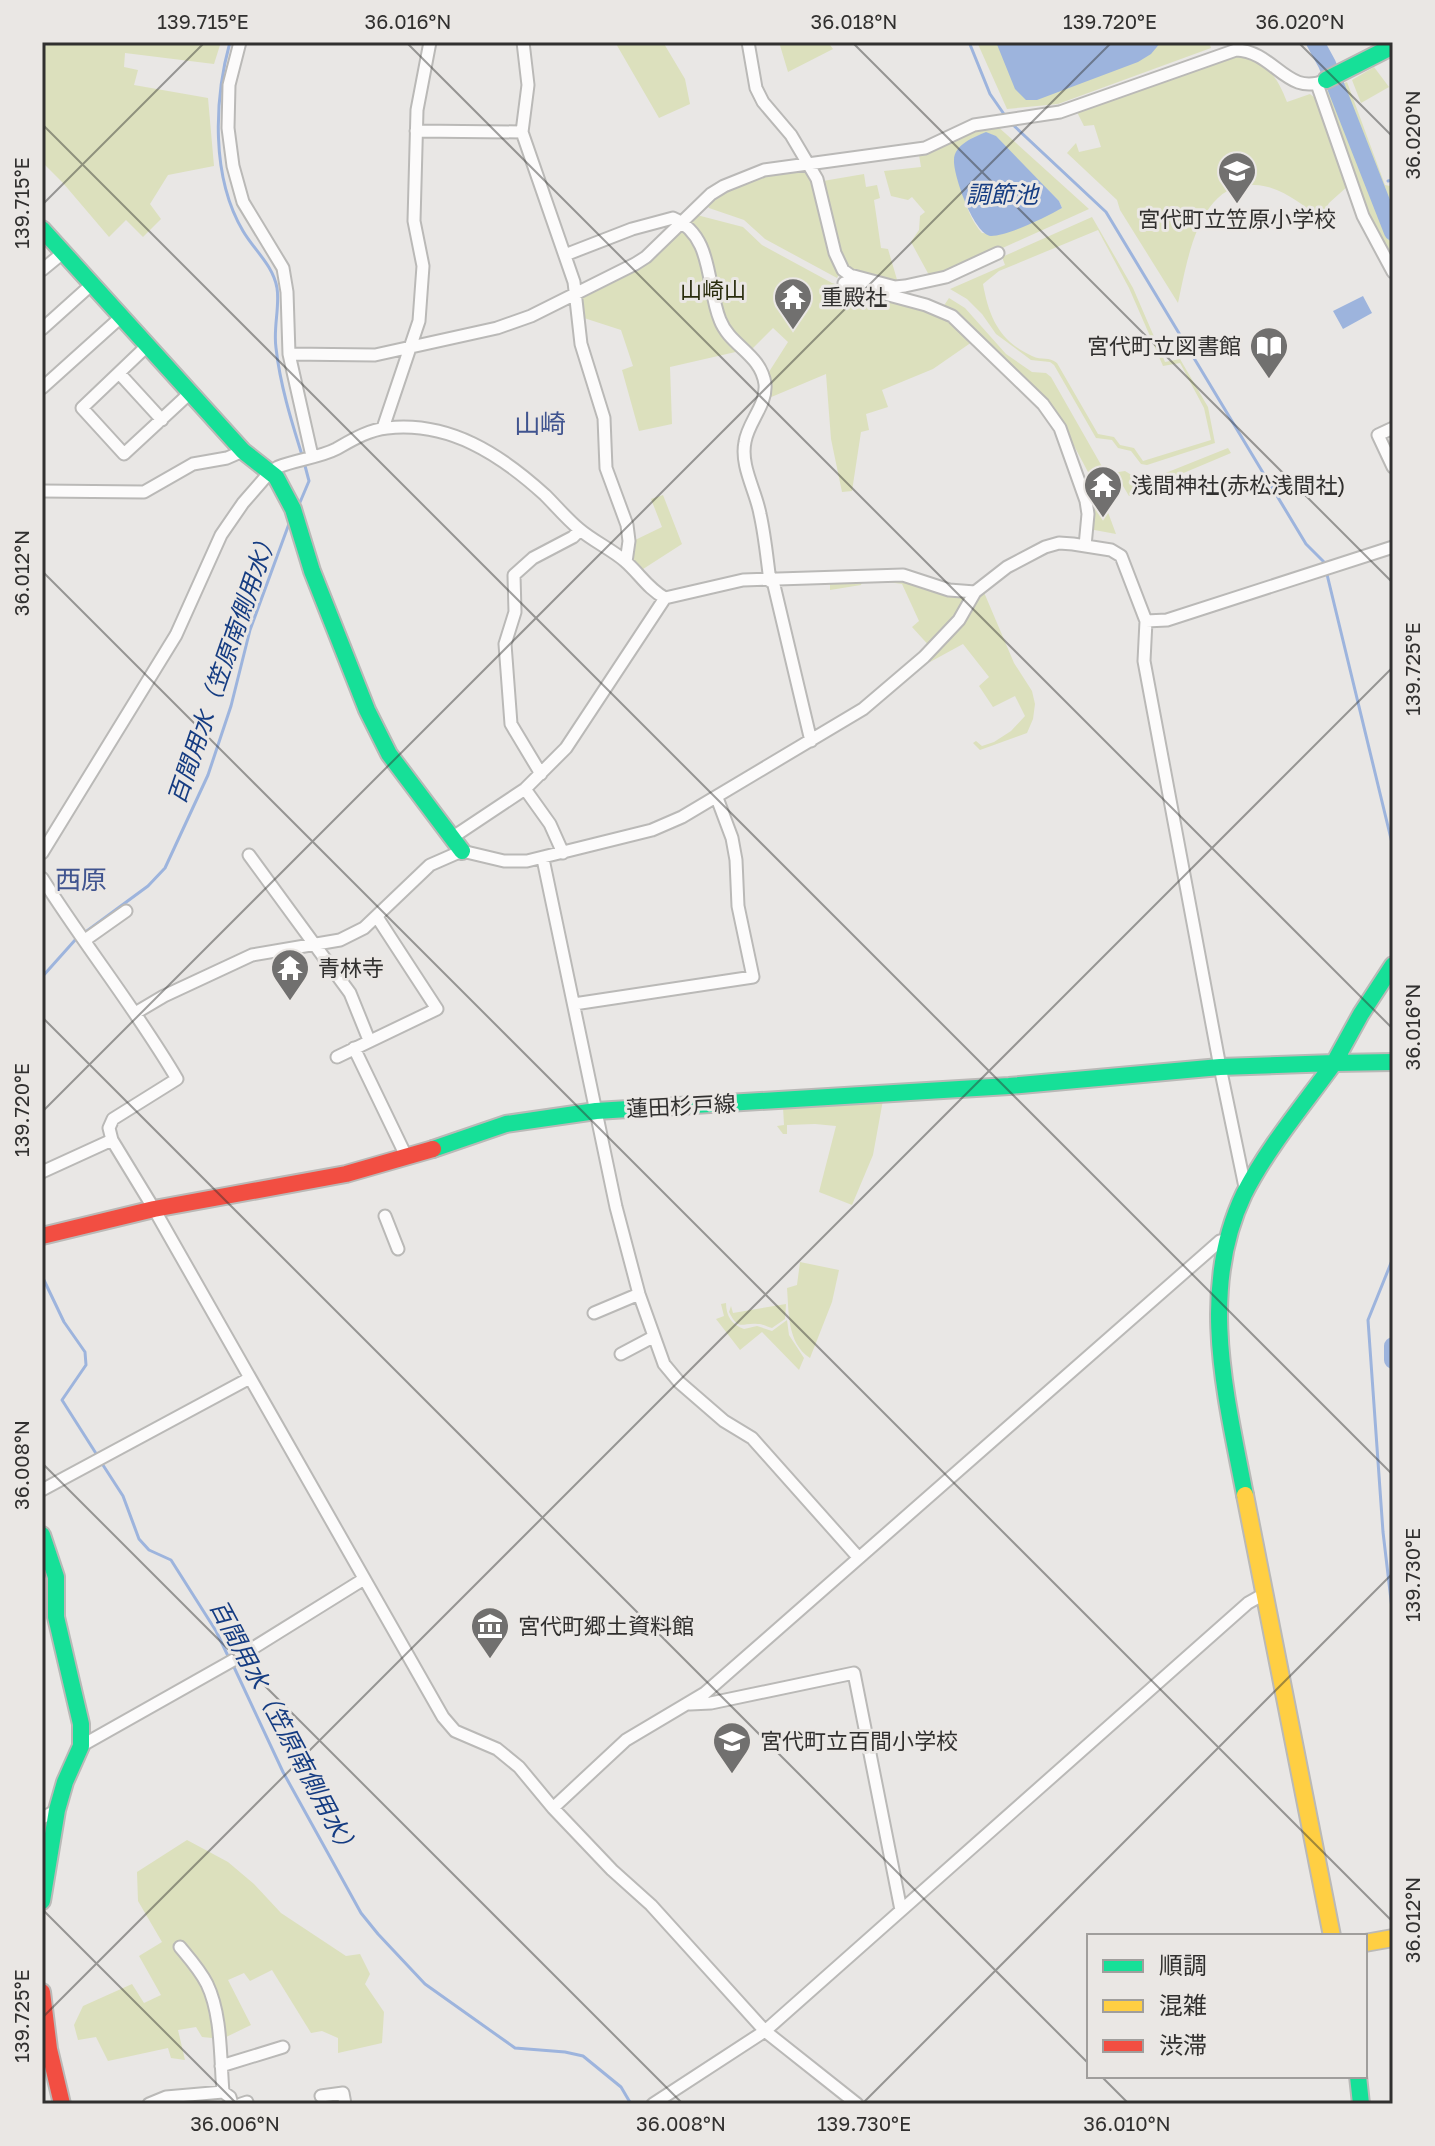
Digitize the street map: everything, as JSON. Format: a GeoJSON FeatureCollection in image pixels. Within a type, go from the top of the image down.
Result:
{"type":"FeatureCollection","features":[{"type":"Feature","properties":{"kind":"street"},"geometry":{"type":"LineString","coordinates":[[240,42],[229,85],[228,128],[233,166],[243,202],[283,268],[289,354],[312,456]]}},
{"type":"Feature","properties":{"kind":"street"},"geometry":{"type":"LineString","coordinates":[[383,428],[422,303],[423,266],[414,221],[416,131],[430,42]]}},
{"type":"Feature","properties":{"kind":"street"},"geometry":{"type":"LineString","coordinates":[[523,42],[528,85],[522,132],[577,295],[581,344],[604,418],[606,468],[627,525],[629,541],[626,562]]}},
{"type":"Feature","properties":{"kind":"street"},"geometry":{"type":"LineString","coordinates":[[748,42],[756,88],[763,102],[810,163],[817,179],[835,253],[843,270],[850,275],[895,287],[946,277],[998,253]]}},
{"type":"Feature","properties":{"kind":"street"},"geometry":{"type":"LineString","coordinates":[[289,354],[362,356],[410,348],[516,322],[577,295],[646,257],[698,205],[724,186],[764,170],[925,148],[974,125],[1060,112],[1236,50],[1261,56],[1301,85],[1322,82],[1393,46]]}},
{"type":"Feature","properties":{"kind":"street"},"geometry":{"type":"LineString","coordinates":[[1322,82],[1363,216],[1393,272]]}},
{"type":"Feature","properties":{"kind":"street"},"geometry":{"type":"LineString","coordinates":[[416,131],[522,132]]}},
{"type":"Feature","properties":{"kind":"street"},"geometry":{"type":"LineString","coordinates":[[565,255],[632,229],[673,218],[688,227],[708,260],[716,309],[723,327],[755,360],[765,386],[761,405],[744,443],[745,463],[761,518],[772,581],[811,741]]}},
{"type":"Feature","properties":{"kind":"street"},"geometry":{"type":"LineString","coordinates":[[42,229],[243,451],[276,477],[297,518],[312,571],[367,710],[389,754],[458,844],[504,861],[543,859],[652,830],[717,798],[863,709],[924,657],[959,620],[975,592],[1012,564],[1045,547],[1059,543],[1085,546],[1111,550],[1121,556],[1146,621],[1144,661],[1246,1192]]}},
{"type":"Feature","properties":{"kind":"street"},"geometry":{"type":"LineString","coordinates":[[42,270],[64,252]]}},
{"type":"Feature","properties":{"kind":"street"},"geometry":{"type":"LineString","coordinates":[[926,305],[928,281]]}},
{"type":"Feature","properties":{"kind":"street"},"geometry":{"type":"LineString","coordinates":[[844,283],[926,305],[958,320],[1050,413],[1063,436],[1086,501],[1085,546]]}},
{"type":"Feature","properties":{"kind":"street"},"geometry":{"type":"LineString","coordinates":[[42,329],[91,285]]}},
{"type":"Feature","properties":{"kind":"street"},"geometry":{"type":"LineString","coordinates":[[42,388],[121,317]]}},
{"type":"Feature","properties":{"kind":"street"},"geometry":{"type":"LineString","coordinates":[[148,345],[82,408],[124,454],[191,392]]}},
{"type":"Feature","properties":{"kind":"street"},"geometry":{"type":"LineString","coordinates":[[119,373],[162,420]]}},
{"type":"Feature","properties":{"kind":"street"},"geometry":{"type":"LineString","coordinates":[[42,853],[176,635],[221,535],[243,503],[270,472],[335,450],[347,440],[383,428],[414,426],[472,441],[492,451],[543,493],[580,530],[626,562],[653,592],[665,598],[743,580],[903,575],[949,590],[975,592]]}},
{"type":"Feature","properties":{"kind":"street"},"geometry":{"type":"LineString","coordinates":[[1393,428],[1378,435],[1393,467]]}},
{"type":"Feature","properties":{"kind":"street"},"geometry":{"type":"LineString","coordinates":[[42,491],[144,492],[193,464],[227,458],[243,451]]}},
{"type":"Feature","properties":{"kind":"street"},"geometry":{"type":"LineString","coordinates":[[541,774],[511,724],[505,644],[515,612],[514,575],[533,558],[573,537],[580,530]]}},
{"type":"Feature","properties":{"kind":"street"},"geometry":{"type":"LineString","coordinates":[[1146,621],[1167,620],[1393,547]]}},
{"type":"Feature","properties":{"kind":"street"},"geometry":{"type":"LineString","coordinates":[[137,1012],[252,955],[340,940],[364,928],[430,865],[525,789],[566,748],[665,598]]}},
{"type":"Feature","properties":{"kind":"street"},"geometry":{"type":"LineString","coordinates":[[525,789],[550,824],[563,853]]}},
{"type":"Feature","properties":{"kind":"street"},"geometry":{"type":"LineString","coordinates":[[574,1004],[753,977],[738,906],[732,838],[717,798]]}},
{"type":"Feature","properties":{"kind":"street"},"geometry":{"type":"LineString","coordinates":[[249,855],[350,993],[369,1040]]}},
{"type":"Feature","properties":{"kind":"street"},"geometry":{"type":"LineString","coordinates":[[543,859],[616,1207],[639,1294],[664,1364],[679,1382],[724,1421],[752,1438],[858,1557]]}},
{"type":"Feature","properties":{"kind":"street"},"geometry":{"type":"LineString","coordinates":[[42,878],[71,924],[137,1012],[177,1079],[113,1119],[109,1128],[112,1140],[443,1717],[455,1731],[497,1749],[519,1767],[553,1808],[612,1870],[651,1905],[765,2031],[844,2100],[857,2104]]}},
{"type":"Feature","properties":{"kind":"street"},"geometry":{"type":"LineString","coordinates":[[85,940],[126,911]]}},
{"type":"Feature","properties":{"kind":"street"},"geometry":{"type":"LineString","coordinates":[[337,1057],[437,1009],[377,917]]}},
{"type":"Feature","properties":{"kind":"street"},"geometry":{"type":"LineString","coordinates":[[1332,1934],[1264,1594],[1225,1382],[1217,1315],[1220,1273],[1227,1240],[1246,1192],[1286,1126],[1334,1063],[1393,965]]}},
{"type":"Feature","properties":{"kind":"street"},"geometry":{"type":"LineString","coordinates":[[354,1048],[407,1158]]}},
{"type":"Feature","properties":{"kind":"street","name":"蓮田杉戸線"},"geometry":{"type":"LineString","coordinates":[[42,1236],[154,1209],[346,1174],[407,1158],[506,1124],[596,1111],[1009,1086],[1220,1067],[1393,1062]]}},
{"type":"Feature","properties":{"kind":"street"},"geometry":{"type":"LineString","coordinates":[[42,1172],[112,1140]]}},
{"type":"Feature","properties":{"kind":"street"},"geometry":{"type":"LineString","coordinates":[[385,1216],[398,1249]]}},
{"type":"Feature","properties":{"kind":"street"},"geometry":{"type":"LineString","coordinates":[[553,1808],[626,1740],[689,1704],[1220,1241],[1227,1240]]}},
{"type":"Feature","properties":{"kind":"street"},"geometry":{"type":"LineString","coordinates":[[594,1313],[639,1294]]}},
{"type":"Feature","properties":{"kind":"street"},"geometry":{"type":"LineString","coordinates":[[621,1354],[653,1337]]}},
{"type":"Feature","properties":{"kind":"street"},"geometry":{"type":"LineString","coordinates":[[42,1490],[250,1378]]}},
{"type":"Feature","properties":{"kind":"street"},"geometry":{"type":"LineString","coordinates":[[42,1535],[56,1577],[56,1617],[81,1724],[81,1746],[49,1814],[42,1901]]}},
{"type":"Feature","properties":{"kind":"street"},"geometry":{"type":"LineString","coordinates":[[81,1746],[237,1658],[364,1579]]}},
{"type":"Feature","properties":{"kind":"street"},"geometry":{"type":"LineString","coordinates":[[653,2104],[765,2031],[1248,1603],[1264,1594]]}},
{"type":"Feature","properties":{"kind":"street"},"geometry":{"type":"LineString","coordinates":[[689,1704],[711,1703],[854,1673],[901,1910]]}},
{"type":"Feature","properties":{"kind":"street"},"geometry":{"type":"LineString","coordinates":[[1367,1943],[1393,1938]]}},
{"type":"Feature","properties":{"kind":"street"},"geometry":{"type":"LineString","coordinates":[[180,1947],[208,1986],[217,2025],[223,2092]]}},
{"type":"Feature","properties":{"kind":"street"},"geometry":{"type":"LineString","coordinates":[[42,1992],[49,2049],[62,2104]]}},
{"type":"Feature","properties":{"kind":"street"},"geometry":{"type":"LineString","coordinates":[[221,2066],[283,2047]]}},
{"type":"Feature","properties":{"kind":"street"},"geometry":{"type":"LineString","coordinates":[[1358,2078],[1361,2104]]}},
{"type":"Feature","properties":{"kind":"street"},"geometry":{"type":"LineString","coordinates":[[149,2104],[166,2097],[223,2092],[230,2097],[232,2104]]}},
{"type":"Feature","properties":{"kind":"street"},"geometry":{"type":"LineString","coordinates":[[321,2096],[343,2093],[345,2104]]}},
{"type":"Feature","properties":{"kind":"green space"},"geometry":{"type":"Polygon","coordinates":[[[48,42],[221,42],[214,64],[125,53],[124,67],[138,70],[134,85],[208,98],[214,166],[168,175],[150,204],[161,219],[143,237],[126,220],[109,237],[42,162],[42,44],[47,46],[48,42]]]}},
{"type":"Feature","properties":{"kind":"green space"},"geometry":{"type":"Polygon","coordinates":[[[615,42],[663,42],[685,79],[690,104],[659,118],[615,42]]]}},
{"type":"Feature","properties":{"kind":"green space"},"geometry":{"type":"Polygon","coordinates":[[[779,42],[828,42],[833,49],[788,72],[779,42]]]}},
{"type":"Feature","properties":{"kind":"green space"},"geometry":{"type":"Polygon","coordinates":[[[977,42],[1209,42],[1211,48],[1058,104],[1007,109],[977,42]]]}},
{"type":"Feature","properties":{"kind":"green space"},"geometry":{"type":"Polygon","coordinates":[[[1237,57],[1256,62],[1269,71],[1287,102],[1310,94],[1319,101],[1349,185],[1329,203],[1321,218],[1275,189],[1245,185],[1227,191],[1212,204],[1201,221],[1178,303],[1120,210],[1117,200],[1067,153],[1076,143],[1079,152],[1101,147],[1094,125],[1084,126],[1077,112],[1237,57]]]}},
{"type":"Feature","properties":{"kind":"green space"},"geometry":{"type":"Polygon","coordinates":[[[1374,67],[1389,87],[1361,103],[1352,80],[1374,67]]]}},
{"type":"Feature","properties":{"kind":"green space"},"geometry":{"type":"Polygon","coordinates":[[[1347,82],[1385,185],[1390,186],[1392,191],[1393,222],[1339,85],[1347,82]]]}},
{"type":"Feature","properties":{"kind":"green space"},"geometry":{"type":"Polygon","coordinates":[[[1332,88],[1393,244],[1393,264],[1365,212],[1323,93],[1332,88]]]}},
{"type":"Feature","properties":{"kind":"green space"},"geometry":{"type":"Polygon","coordinates":[[[996,125],[1089,209],[945,274],[930,277],[911,242],[919,230],[920,216],[925,212],[912,197],[908,200],[891,196],[884,171],[921,167],[919,155],[976,129],[996,125]],[[991,134],[954,159],[967,208],[982,233],[1002,234],[1062,208],[1059,201],[991,134]]]}},
{"type":"Feature","properties":{"kind":"green space"},"geometry":{"type":"Polygon","coordinates":[[[805,170],[814,184],[840,272],[837,278],[765,239],[744,220],[707,205],[729,190],[753,180],[805,170]]]}},
{"type":"Feature","properties":{"kind":"green space"},"geometry":{"type":"Polygon","coordinates":[[[864,174],[866,187],[877,185],[880,198],[874,200],[881,248],[888,249],[898,283],[851,270],[840,254],[823,181],[864,174]]]}},
{"type":"Feature","properties":{"kind":"green space","name":"山崎山"},"geometry":{"type":"Polygon","coordinates":[[[693,214],[743,227],[762,245],[832,283],[925,308],[943,316],[972,342],[933,369],[882,390],[888,407],[866,414],[869,430],[861,432],[852,491],[842,492],[831,439],[826,374],[769,398],[766,396],[767,375],[788,342],[773,328],[753,348],[670,367],[672,424],[639,431],[622,370],[633,366],[621,330],[584,318],[582,297],[646,262],[693,214]]]}},
{"type":"Feature","properties":{"kind":"green space"},"geometry":{"type":"Polygon","coordinates":[[[1092,217],[1133,288],[1165,362],[1180,359],[1208,407],[1215,443],[1147,465],[1141,464],[1131,451],[1118,448],[1112,440],[1096,438],[1054,365],[1031,360],[996,334],[967,299],[950,289],[1005,265],[1002,257],[1092,217]],[[1098,230],[999,271],[983,284],[992,317],[1011,343],[1032,356],[1057,363],[1098,434],[1114,437],[1120,445],[1134,448],[1143,461],[1211,440],[1204,408],[1180,363],[1163,366],[1129,288],[1098,230]]]}},
{"type":"Feature","properties":{"kind":"green space"},"geometry":{"type":"Polygon","coordinates":[[[949,298],[965,308],[1006,354],[1032,372],[1046,373],[1051,377],[1104,470],[1112,473],[1125,471],[1143,482],[1228,448],[1231,453],[1129,496],[1123,486],[1102,496],[1116,534],[1089,529],[1086,492],[1096,487],[1064,427],[943,307],[949,298]]]}},
{"type":"Feature","properties":{"kind":"green space"},"geometry":{"type":"Polygon","coordinates":[[[663,495],[682,544],[640,571],[630,561],[633,541],[662,527],[651,499],[663,495]]]}},
{"type":"Feature","properties":{"kind":"green space"},"geometry":{"type":"Polygon","coordinates":[[[904,578],[983,590],[1014,663],[1032,691],[1035,704],[1027,733],[980,750],[973,743],[976,741],[982,746],[994,742],[1011,731],[1025,716],[1015,696],[993,707],[979,686],[989,677],[963,644],[930,662],[926,658],[933,650],[912,627],[919,621],[902,584],[862,582],[861,585],[830,590],[830,581],[904,578]]]}},
{"type":"Feature","properties":{"kind":"green space"},"geometry":{"type":"Polygon","coordinates":[[[883,1100],[873,1155],[852,1205],[819,1192],[836,1126],[787,1125],[787,1134],[783,1134],[777,1126],[784,1125],[783,1107],[883,1100]]]}},
{"type":"Feature","properties":{"kind":"green space"},"geometry":{"type":"Polygon","coordinates":[[[800,1262],[839,1270],[832,1302],[810,1358],[797,1344],[789,1317],[787,1288],[797,1285],[800,1262]]]}},
{"type":"Feature","properties":{"kind":"green space"},"geometry":{"type":"Polygon","coordinates":[[[726,1303],[730,1319],[744,1329],[757,1326],[772,1331],[787,1320],[789,1335],[804,1358],[799,1370],[762,1332],[740,1350],[716,1319],[724,1316],[721,1304],[726,1303]]]}},
{"type":"Feature","properties":{"kind":"green space"},"geometry":{"type":"Polygon","coordinates":[[[786,1304],[785,1319],[772,1328],[760,1324],[738,1324],[729,1312],[731,1306],[733,1313],[786,1304]]]}},
{"type":"Feature","properties":{"kind":"green space"},"geometry":{"type":"Polygon","coordinates":[[[187,1840],[228,1862],[281,1913],[346,1956],[360,1954],[370,1974],[365,1984],[384,2012],[382,2043],[338,2053],[338,2038],[322,2031],[311,2033],[272,1970],[250,1981],[244,1973],[228,1980],[251,2025],[222,2039],[202,2037],[196,2027],[178,2030],[185,2060],[171,2058],[168,2048],[108,2061],[96,2037],[78,2040],[74,2025],[83,2006],[132,1984],[144,2003],[161,1995],[139,1956],[162,1942],[138,1901],[137,1872],[187,1840]]]}},
{"type":"Feature","properties":{"kind":"water"},"geometry":{"type":"Polygon","coordinates":[[[996,42],[1161,42],[1151,54],[1138,62],[1037,100],[1026,100],[1015,89],[996,42]]]}},
{"type":"Feature","properties":{"kind":"water","name":"調節池"},"geometry":{"type":"Polygon","coordinates":[[[986,132],[996,136],[1059,201],[1062,208],[1007,233],[991,236],[984,233],[966,203],[954,160],[961,146],[986,132]]]}},
{"type":"Feature","properties":{"kind":"water"},"geometry":{"type":"Polygon","coordinates":[[[1363,296],[1372,313],[1343,329],[1333,311],[1363,296]]]}},
{"type":"Feature","properties":{"kind":"waterway","name":"百間用水（笠原南側用水）"},"geometry":{"type":"LineString","coordinates":[[230,42],[221,88],[218,138],[225,187],[243,231],[275,280],[278,295],[275,340],[278,361],[302,455]]}},
{"type":"Feature","properties":{"kind":"waterway"},"geometry":{"type":"LineString","coordinates":[[969,42],[990,94],[1006,117]]}},
{"type":"Feature","properties":{"kind":"waterway"},"geometry":{"type":"LineString","coordinates":[[1315,42],[1327,64],[1393,232]]}},
{"type":"Feature","properties":{"kind":"waterway"},"geometry":{"type":"LineString","coordinates":[[1011,123],[1106,212],[1306,544],[1324,562],[1393,847]]}},
{"type":"Feature","properties":{"kind":"waterway"},"geometry":{"type":"LineString","coordinates":[[1388,181],[1393,180]]}},
{"type":"Feature","properties":{"kind":"waterway","name":"百間用水（笠原南側用水）"},"geometry":{"type":"LineString","coordinates":[[298,507],[309,481],[304,462]]}},
{"type":"Feature","properties":{"kind":"waterway","name":"百間用水（笠原南側用水）"},"geometry":{"type":"LineString","coordinates":[[42,977],[76,939],[148,886],[165,868],[208,775],[231,706],[250,630],[290,521]]}},
{"type":"Feature","properties":{"kind":"waterway"},"geometry":{"type":"LineString","coordinates":[[1393,1258],[1368,1320],[1383,1532],[1393,1617]]}},
{"type":"Feature","properties":{"kind":"waterway","name":"百間用水（笠原南側用水）"},"geometry":{"type":"LineString","coordinates":[[42,1276],[64,1322],[85,1352],[86,1365],[62,1400],[97,1455]]}},
{"type":"Feature","properties":{"kind":"waterway"},"geometry":{"type":"LineString","coordinates":[[1393,1346],[1393,1360]]}},
{"type":"Feature","properties":{"kind":"waterway","name":"百間用水（笠原南側用水）"},"geometry":{"type":"LineString","coordinates":[[101,1462],[123,1496],[139,1539],[149,1550],[171,1560],[216,1631],[229,1658]]}},
{"type":"Feature","properties":{"kind":"waterway","name":"百間用水（笠原南側用水）"},"geometry":{"type":"LineString","coordinates":[[233,1665],[283,1772],[361,1913],[378,1934],[425,1984],[515,2048],[583,2056],[621,2087],[631,2104]]}},
{"type":"Feature","properties":{"kind":"traffic: fast"},"geometry":{"type":"LineString","coordinates":[[1326,80],[1393,46]]}},
{"type":"Feature","properties":{"kind":"traffic: fast"},"geometry":{"type":"LineString","coordinates":[[42,229],[243,451],[276,477],[293,509],[312,571],[367,710],[389,754],[462,851]]}},
{"type":"Feature","properties":{"kind":"traffic: fast"},"geometry":{"type":"LineString","coordinates":[[1334,1063],[1393,965]]}},
{"type":"Feature","properties":{"kind":"traffic: fast"},"geometry":{"type":"LineString","coordinates":[[1334,1063],[1393,1062]]}},
{"type":"Feature","properties":{"kind":"traffic: fast"},"geometry":{"type":"LineString","coordinates":[[433,1149],[506,1124],[596,1111],[1009,1086],[1220,1067],[1334,1063]]}},
{"type":"Feature","properties":{"kind":"traffic: fast"},"geometry":{"type":"LineString","coordinates":[[1245,1495],[1230,1420],[1220,1343],[1222,1268],[1230,1230],[1253,1177],[1334,1063]]}},
{"type":"Feature","properties":{"kind":"traffic: fast"},"geometry":{"type":"LineString","coordinates":[[42,1535],[56,1577],[56,1617],[81,1724],[81,1746],[57,1810],[42,1901]]}},
{"type":"Feature","properties":{"kind":"traffic: fast"},"geometry":{"type":"LineString","coordinates":[[1358,2078],[1361,2104]]}},
{"type":"Feature","properties":{"kind":"traffic: slow"},"geometry":{"type":"LineString","coordinates":[[1245,1495],[1332,1934]]}},
{"type":"Feature","properties":{"kind":"traffic: slow"},"geometry":{"type":"LineString","coordinates":[[1367,1943],[1393,1938]]}},
{"type":"Feature","properties":{"kind":"traffic: jam"},"geometry":{"type":"LineString","coordinates":[[42,1236],[154,1209],[346,1174],[433,1149]]}},
{"type":"Feature","properties":{"kind":"traffic: jam"},"geometry":{"type":"LineString","coordinates":[[42,1992],[49,2049],[62,2104]]}},
{"type":"Feature","properties":{"kind":"place","name":"宮代町立笠原小学校"},"geometry":{"type":"Point","coordinates":[1237,205]}},
{"type":"Feature","properties":{"kind":"place","name":"重殿社"},"geometry":{"type":"Point","coordinates":[793,331]}},
{"type":"Feature","properties":{"kind":"place","name":"宮代町立図書館"},"geometry":{"type":"Point","coordinates":[1269,380]}},
{"type":"Feature","properties":{"kind":"place","name":"浅間神社(赤松浅間社)"},"geometry":{"type":"Point","coordinates":[1103,519]}},
{"type":"Feature","properties":{"kind":"place","name":"青林寺"},"geometry":{"type":"Point","coordinates":[290,1002]}},
{"type":"Feature","properties":{"kind":"place","name":"宮代町郷土資料館"},"geometry":{"type":"Point","coordinates":[490,1660]}},
{"type":"Feature","properties":{"kind":"place","name":"宮代町立百間小学校"},"geometry":{"type":"Point","coordinates":[732,1775]}},
{"type":"Feature","properties":{"kind":"district","name":"山崎"},"geometry":{"type":"Point","coordinates":[540,424]}},
{"type":"Feature","properties":{"kind":"district","name":"西原"},"geometry":{"type":"Point","coordinates":[81,880]}}]}
